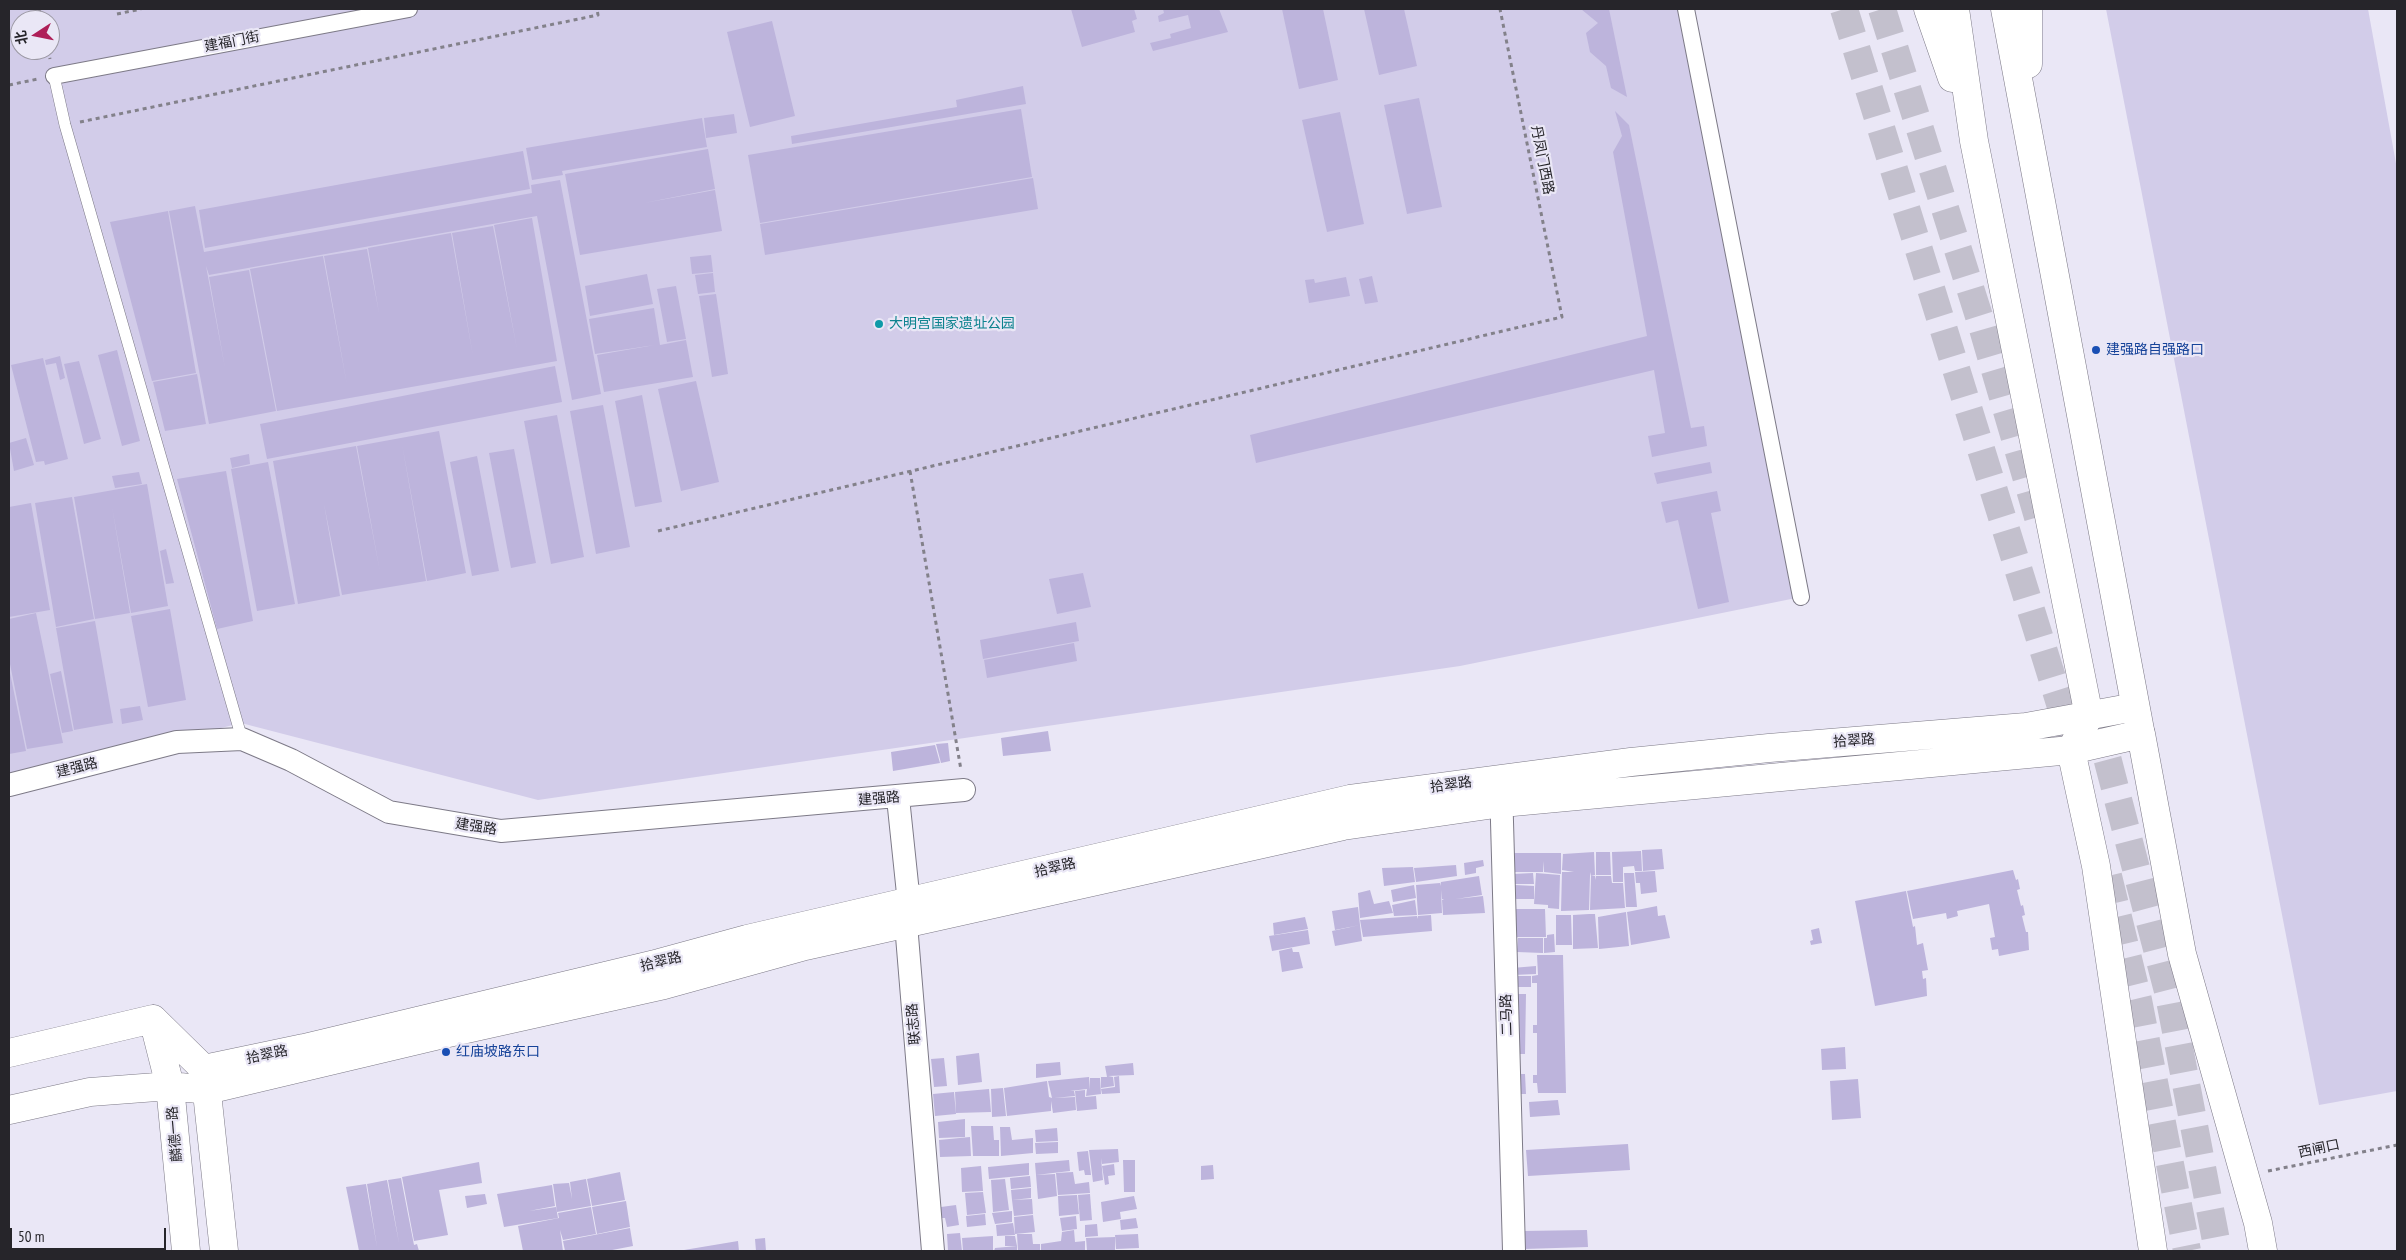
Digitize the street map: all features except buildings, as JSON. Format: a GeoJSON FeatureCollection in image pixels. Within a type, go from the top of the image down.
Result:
{"type":"FeatureCollection","features":[{"type":"Feature","properties":{"kind":"main road"},"geometry":{"type":"LineString","coordinates":[[1928,9],[1974,141]]}},
{"type":"Feature","properties":{"kind":"main road"},"geometry":{"type":"LineString","coordinates":[[1955,9],[1974,141],[2089,716],[2071,750],[2098,876],[2153,1251]]}},
{"type":"Feature","properties":{"kind":"main road"},"geometry":{"type":"LineString","coordinates":[[2005,9],[2182,954],[2245,1176],[2263,1251]]}},
{"type":"Feature","properties":{"kind":"main road"},"geometry":{"type":"LineString","coordinates":[[2027,120],[2028,9]]}},
{"type":"Feature","properties":{"kind":"main road","name":"拾翠路"},"geometry":{"type":"LineString","coordinates":[[9,1110],[90,1092],[170,1086],[206,1080],[440,1035],[664,985],[796,948],[908,913],[1342,826],[1501,790],[1769,748],[2026,727],[2135,707]]}},
{"type":"Feature","properties":{"kind":"main road","name":"拾翠路"},"geometry":{"type":"LineString","coordinates":[[1501,790],[2071,750],[2141,734]]}},
{"type":"Feature","properties":{"kind":"main road"},"geometry":{"type":"LineString","coordinates":[[9,1053],[153,1019],[206,1080],[224,1251]]}},
{"type":"Feature","properties":{"kind":"main road","name":"麟德一路"},"geometry":{"type":"LineString","coordinates":[[153,1019],[170,1086],[186,1251]]}},
{"type":"Feature","properties":{"kind":"street","name":"建福门街"},"geometry":{"type":"LineString","coordinates":[[54,76],[409,9]]}},
{"type":"Feature","properties":{"kind":"street"},"geometry":{"type":"LineString","coordinates":[[1686,9],[1801,597]]}},
{"type":"Feature","properties":{"kind":"street","name":"建强路"},"geometry":{"type":"LineString","coordinates":[[9,785],[177,742],[242,739],[291,760],[389,812],[501,831],[898,798],[964,790]]}},
{"type":"Feature","properties":{"kind":"street","name":"二马路"},"geometry":{"type":"LineString","coordinates":[[1501,790],[1514,1251]]}},
{"type":"Feature","properties":{"kind":"street","name":"联志路"},"geometry":{"type":"LineString","coordinates":[[898,798],[932,1251]]}},
{"type":"Feature","properties":{"kind":"lane"},"geometry":{"type":"LineString","coordinates":[[54,76],[65,125],[242,739]]}},
{"type":"Feature","properties":{"kind":"path"},"geometry":{"type":"LineString","coordinates":[[117,14],[141,9]]}},
{"type":"Feature","properties":{"kind":"path"},"geometry":{"type":"LineString","coordinates":[[65,125],[598,15],[597,9]]}},
{"type":"Feature","properties":{"kind":"path","name":"丹凤门西路"},"geometry":{"type":"LineString","coordinates":[[910,471],[1562,317],[1500,9]]}},
{"type":"Feature","properties":{"kind":"path"},"geometry":{"type":"LineString","coordinates":[[9,85],[54,76]]}},
{"type":"Feature","properties":{"kind":"path"},"geometry":{"type":"LineString","coordinates":[[658,531],[910,471],[964,790]]}},
{"type":"Feature","properties":{"kind":"path","name":"西闸口"},"geometry":{"type":"LineString","coordinates":[[2245,1176],[2397,1144]]}},
{"type":"Feature","properties":{"kind":"shaded area","name":"大明宫国家遗址公园"},"geometry":{"type":"Polygon","coordinates":[[[9,9],[1688,9],[1801,597],[1460,666],[538,800],[241,723],[9,781],[9,9]]]}},
{"type":"Feature","properties":{"kind":"shaded area"},"geometry":{"type":"Polygon","coordinates":[[[2106,9],[2368,9],[2397,169],[2397,1091],[2319,1105],[2106,9]]]}},
{"type":"Feature","properties":{"kind":"tunnel"},"geometry":{"type":"LineString","coordinates":[[1844,9],[2072,742]]}},
{"type":"Feature","properties":{"kind":"tunnel"},"geometry":{"type":"LineString","coordinates":[[1882,9],[1983,329],[2038,517]]}},
{"type":"Feature","properties":{"kind":"tunnel"},"geometry":{"type":"LineString","coordinates":[[2097,719],[2169,995],[2218,1251]]}},
{"type":"Feature","properties":{"kind":"tunnel"},"geometry":{"type":"LineString","coordinates":[[2108,876],[2138,1000],[2187,1251]]}},
{"type":"Feature","properties":{"kind":"place","name":"大明宫国家遗址公园"},"geometry":{"type":"Point","coordinates":[879,324]}},
{"type":"Feature","properties":{"kind":"place","name":"建强路自强路口"},"geometry":{"type":"Point","coordinates":[2096,350]}},
{"type":"Feature","properties":{"kind":"place","name":"红庙坡路东口"},"geometry":{"type":"Point","coordinates":[446,1052]}}]}
